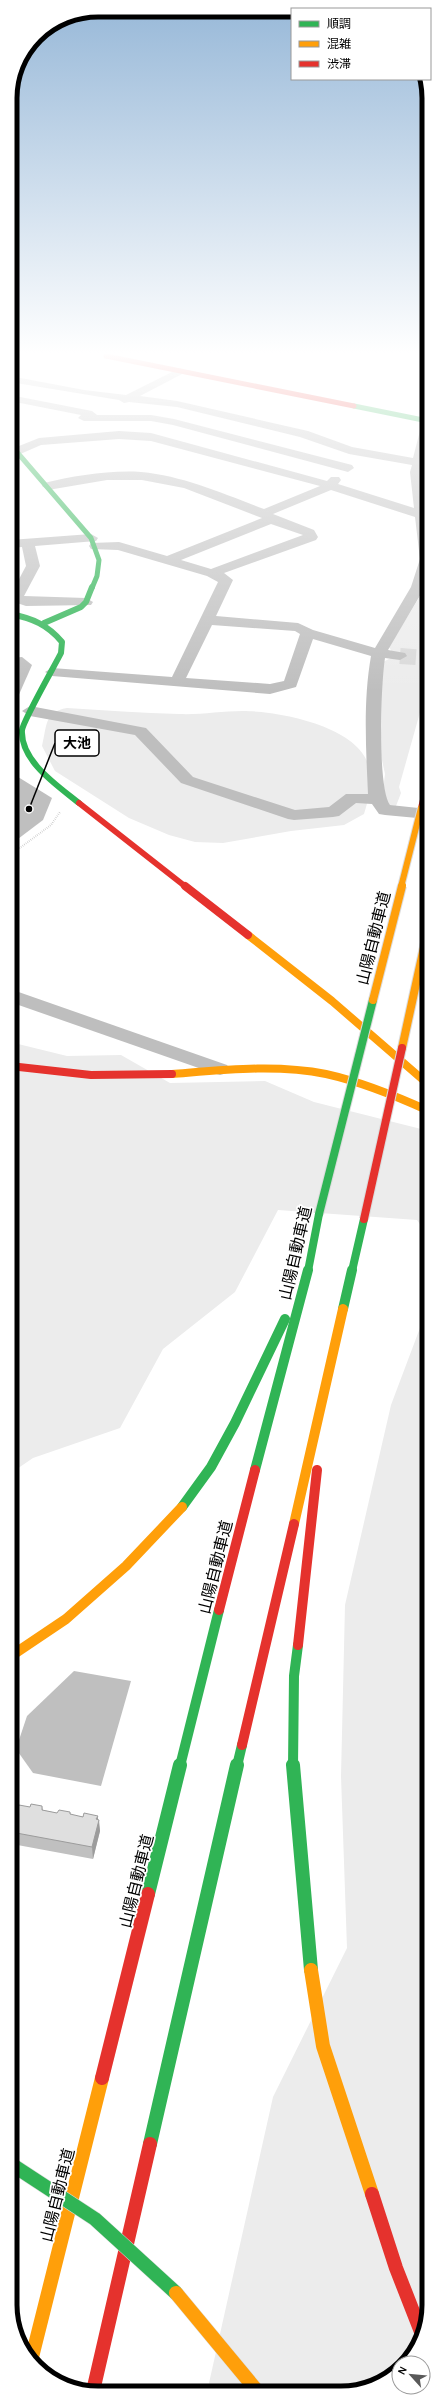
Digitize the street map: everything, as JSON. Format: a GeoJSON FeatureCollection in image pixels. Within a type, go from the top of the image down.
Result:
{"type":"FeatureCollection","features":[{"type":"Feature","properties":{"kind":"main road"},"geometry":{"type":"LineString","coordinates":[[32,468],[93,542],[99,560],[97,576],[86,602],[81,607],[44,623]]}},
{"type":"Feature","properties":{"kind":"main road"},"geometry":{"type":"LineString","coordinates":[[17,615],[34,618],[44,623],[55,631],[62,642],[61,653],[30,711],[22,730],[28,756],[45,776],[332,1001],[422,1080]]}},
{"type":"Feature","properties":{"kind":"main road","name":"山陽自動車道"},"geometry":{"type":"LineString","coordinates":[[33,2353],[254,1472],[308,1270],[319,1214],[422,822]]}},
{"type":"Feature","properties":{"kind":"main road"},"geometry":{"type":"LineString","coordinates":[[94,2386],[364,1219],[422,956]]}},
{"type":"Feature","properties":{"kind":"main road"},"geometry":{"type":"LineString","coordinates":[[17,1067],[92,1076],[141,1076],[220,1069],[273,1068],[322,1073],[353,1080],[381,1090],[422,1108]]}},
{"type":"Feature","properties":{"kind":"main road"},"geometry":{"type":"LineString","coordinates":[[17,1652],[66,1619],[126,1566],[177,1514],[211,1467],[235,1423],[308,1270]]}},
{"type":"Feature","properties":{"kind":"main road"},"geometry":{"type":"LineString","coordinates":[[332,1356],[294,1676],[293,1766],[308,1954],[323,2046],[393,2261],[419,2326]]}},
{"type":"Feature","properties":{"kind":"main road"},"geometry":{"type":"LineString","coordinates":[[17,2168],[95,2219],[170,2288],[253,2386]]}},
{"type":"Feature","properties":{"kind":"street"},"geometry":{"type":"LineString","coordinates":[[267,468],[322,483],[422,515]]}},
{"type":"Feature","properties":{"kind":"street"},"geometry":{"type":"LineString","coordinates":[[166,560],[268,516],[328,486],[348,468]]}},
{"type":"Feature","properties":{"kind":"street"},"geometry":{"type":"LineString","coordinates":[[417,468],[416,472],[422,501]]}},
{"type":"Feature","properties":{"kind":"street"},"geometry":{"type":"LineString","coordinates":[[48,486],[113,477],[141,476],[206,492],[309,533],[311,537],[212,573]]}},
{"type":"Feature","properties":{"kind":"street"},"geometry":{"type":"LineString","coordinates":[[17,544],[93,542],[119,546],[212,573],[226,580],[177,682]]}},
{"type":"Feature","properties":{"kind":"street"},"geometry":{"type":"LineString","coordinates":[[17,596],[32,566],[28,543]]}},
{"type":"Feature","properties":{"kind":"street"},"geometry":{"type":"LineString","coordinates":[[422,575],[418,587],[379,653],[374,700],[377,799],[385,810],[422,811]]}},
{"type":"Feature","properties":{"kind":"street"},"geometry":{"type":"LineString","coordinates":[[17,598],[26,602],[86,602]]}},
{"type":"Feature","properties":{"kind":"street"},"geometry":{"type":"LineString","coordinates":[[208,620],[298,627],[308,633],[365,651],[400,656]]}},
{"type":"Feature","properties":{"kind":"street"},"geometry":{"type":"LineString","coordinates":[[52,672],[270,689],[291,684],[308,633]]}},
{"type":"Feature","properties":{"kind":"street"},"geometry":{"type":"LineString","coordinates":[[30,711],[140,730],[187,780],[294,815],[333,812],[352,798],[377,799]]}},
{"type":"Feature","properties":{"kind":"street"},"geometry":{"type":"LineString","coordinates":[[17,997],[220,1069]]}},
{"type":"Feature","properties":{"kind":"path"},"geometry":{"type":"LineString","coordinates":[[17,850],[51,825],[66,803],[73,798]]}},
{"type":"Feature","properties":{"kind":"shaded area"},"geometry":{"type":"Polygon","coordinates":[[[422,593],[422,705],[399,787],[401,793],[396,806],[390,805],[382,798],[385,774],[380,751],[381,691],[383,662],[391,658],[392,652],[389,647],[422,593]]]}},
{"type":"Feature","properties":{"kind":"shaded area"},"geometry":{"type":"Polygon","coordinates":[[[17,657],[22,657],[32,665],[17,699],[17,657]]]}},
{"type":"Feature","properties":{"kind":"shaded area"},"geometry":{"type":"Polygon","coordinates":[[[67,708],[187,714],[243,711],[275,714],[312,722],[330,729],[346,738],[359,749],[367,761],[371,774],[371,781],[364,814],[344,825],[291,831],[223,843],[195,842],[169,835],[129,818],[55,771],[42,746],[46,726],[50,717],[54,713],[67,708]]]}},
{"type":"Feature","properties":{"kind":"shaded area"},"geometry":{"type":"Polygon","coordinates":[[[17,776],[52,798],[43,820],[17,840],[17,776]]]}},
{"type":"Feature","properties":{"kind":"shaded area"},"geometry":{"type":"Polygon","coordinates":[[[17,1044],[67,1056],[121,1055],[170,1083],[265,1081],[314,1102],[422,1129],[422,1227],[417,1220],[278,1210],[235,1292],[163,1349],[120,1428],[33,1458],[17,1469],[17,1044]]]}},
{"type":"Feature","properties":{"kind":"shaded area"},"geometry":{"type":"Polygon","coordinates":[[[422,1323],[422,2310],[419,2326],[411,2346],[404,2355],[391,2355],[391,2368],[377,2378],[367,2382],[341,2386],[208,2386],[273,2097],[347,1948],[341,1776],[345,1605],[391,1405],[422,1323]]]}},
{"type":"Feature","properties":{"kind":"shaded area"},"geometry":{"type":"Polygon","coordinates":[[[74,1671],[131,1681],[101,1786],[33,1773],[17,1750],[17,1746],[27,1716],[74,1671]]]}},
{"type":"Feature","properties":{"kind":"building"},"geometry":{"type":"Polygon","coordinates":[[[31,1804],[42,1806],[42,1810],[57,1813],[59,1810],[83,1817],[84,1813],[98,1816],[96,1819],[99,1820],[92,1847],[17,1833],[17,1812],[19,1805],[30,1807],[31,1804]]]}},
{"type":"Feature","properties":{"kind":"tunnel"},"geometry":{"type":"LineString","coordinates":[[400,656],[422,658]]}},
{"type":"Feature","properties":{"kind":"traffic: fast"},"geometry":{"type":"LineString","coordinates":[[31,468],[91,538],[99,560],[97,576],[86,602],[81,607],[44,623]]}},
{"type":"Feature","properties":{"kind":"traffic: fast"},"geometry":{"type":"LineString","coordinates":[[17,615],[39,622],[51,630],[62,642],[61,653],[22,730],[28,756],[45,776],[79,803]]}},
{"type":"Feature","properties":{"kind":"traffic: fast"},"geometry":{"type":"LineString","coordinates":[[319,1214],[373,1000]]}},
{"type":"Feature","properties":{"kind":"traffic: fast"},"geometry":{"type":"LineString","coordinates":[[255,1470],[308,1270],[319,1214]]}},
{"type":"Feature","properties":{"kind":"traffic: fast"},"geometry":{"type":"LineString","coordinates":[[343,1309],[364,1219]]}},
{"type":"Feature","properties":{"kind":"traffic: fast"},"geometry":{"type":"LineString","coordinates":[[182,1507],[211,1467],[235,1423],[285,1319]]}},
{"type":"Feature","properties":{"kind":"traffic: fast"},"geometry":{"type":"LineString","coordinates":[[148,1894],[219,1610]]}},
{"type":"Feature","properties":{"kind":"traffic: fast"},"geometry":{"type":"LineString","coordinates":[[298,1645],[294,1676],[293,1766],[311,1970]]}},
{"type":"Feature","properties":{"kind":"traffic: fast"},"geometry":{"type":"LineString","coordinates":[[150,2144],[242,1745]]}},
{"type":"Feature","properties":{"kind":"traffic: fast"},"geometry":{"type":"LineString","coordinates":[[17,2168],[95,2219],[176,2293]]}},
{"type":"Feature","properties":{"kind":"traffic: slow"},"geometry":{"type":"LineString","coordinates":[[373,1000],[421,808]]}},
{"type":"Feature","properties":{"kind":"traffic: slow"},"geometry":{"type":"LineString","coordinates":[[248,935],[332,1001],[422,1079]]}},
{"type":"Feature","properties":{"kind":"traffic: slow"},"geometry":{"type":"LineString","coordinates":[[402,1048],[422,956]]}},
{"type":"Feature","properties":{"kind":"traffic: slow"},"geometry":{"type":"LineString","coordinates":[[172,1074],[249,1069],[287,1069],[306,1071],[338,1077],[365,1085],[422,1108]]}},
{"type":"Feature","properties":{"kind":"traffic: slow"},"geometry":{"type":"LineString","coordinates":[[294,1524],[343,1309]]}},
{"type":"Feature","properties":{"kind":"traffic: slow"},"geometry":{"type":"LineString","coordinates":[[17,1652],[66,1619],[126,1566],[182,1507]]}},
{"type":"Feature","properties":{"kind":"traffic: slow"},"geometry":{"type":"LineString","coordinates":[[311,1970],[323,2046],[372,2194]]}},
{"type":"Feature","properties":{"kind":"traffic: slow"},"geometry":{"type":"LineString","coordinates":[[33,2353],[102,2078]]}},
{"type":"Feature","properties":{"kind":"traffic: slow"},"geometry":{"type":"LineString","coordinates":[[176,2293],[253,2386]]}},
{"type":"Feature","properties":{"kind":"traffic: jam"},"geometry":{"type":"LineString","coordinates":[[79,803],[248,935]]}},
{"type":"Feature","properties":{"kind":"traffic: jam"},"geometry":{"type":"LineString","coordinates":[[421,808],[422,804]]}},
{"type":"Feature","properties":{"kind":"traffic: jam"},"geometry":{"type":"LineString","coordinates":[[364,1219],[402,1048]]}},
{"type":"Feature","properties":{"kind":"traffic: jam"},"geometry":{"type":"LineString","coordinates":[[17,1067],[91,1075],[172,1074]]}},
{"type":"Feature","properties":{"kind":"traffic: jam"},"geometry":{"type":"LineString","coordinates":[[219,1610],[255,1470]]}},
{"type":"Feature","properties":{"kind":"traffic: jam"},"geometry":{"type":"LineString","coordinates":[[298,1645],[317,1470]]}},
{"type":"Feature","properties":{"kind":"traffic: jam"},"geometry":{"type":"LineString","coordinates":[[242,1745],[294,1524]]}},
{"type":"Feature","properties":{"kind":"traffic: jam"},"geometry":{"type":"LineString","coordinates":[[102,2078],[148,1894]]}},
{"type":"Feature","properties":{"kind":"traffic: jam"},"geometry":{"type":"LineString","coordinates":[[94,2386],[150,2144]]}},
{"type":"Feature","properties":{"kind":"traffic: jam"},"geometry":{"type":"LineString","coordinates":[[372,2194],[396,2268],[419,2326]]}},
{"type":"Feature","properties":{"kind":"place","name":"大池"},"geometry":{"type":"Point","coordinates":[29,809]}}]}
